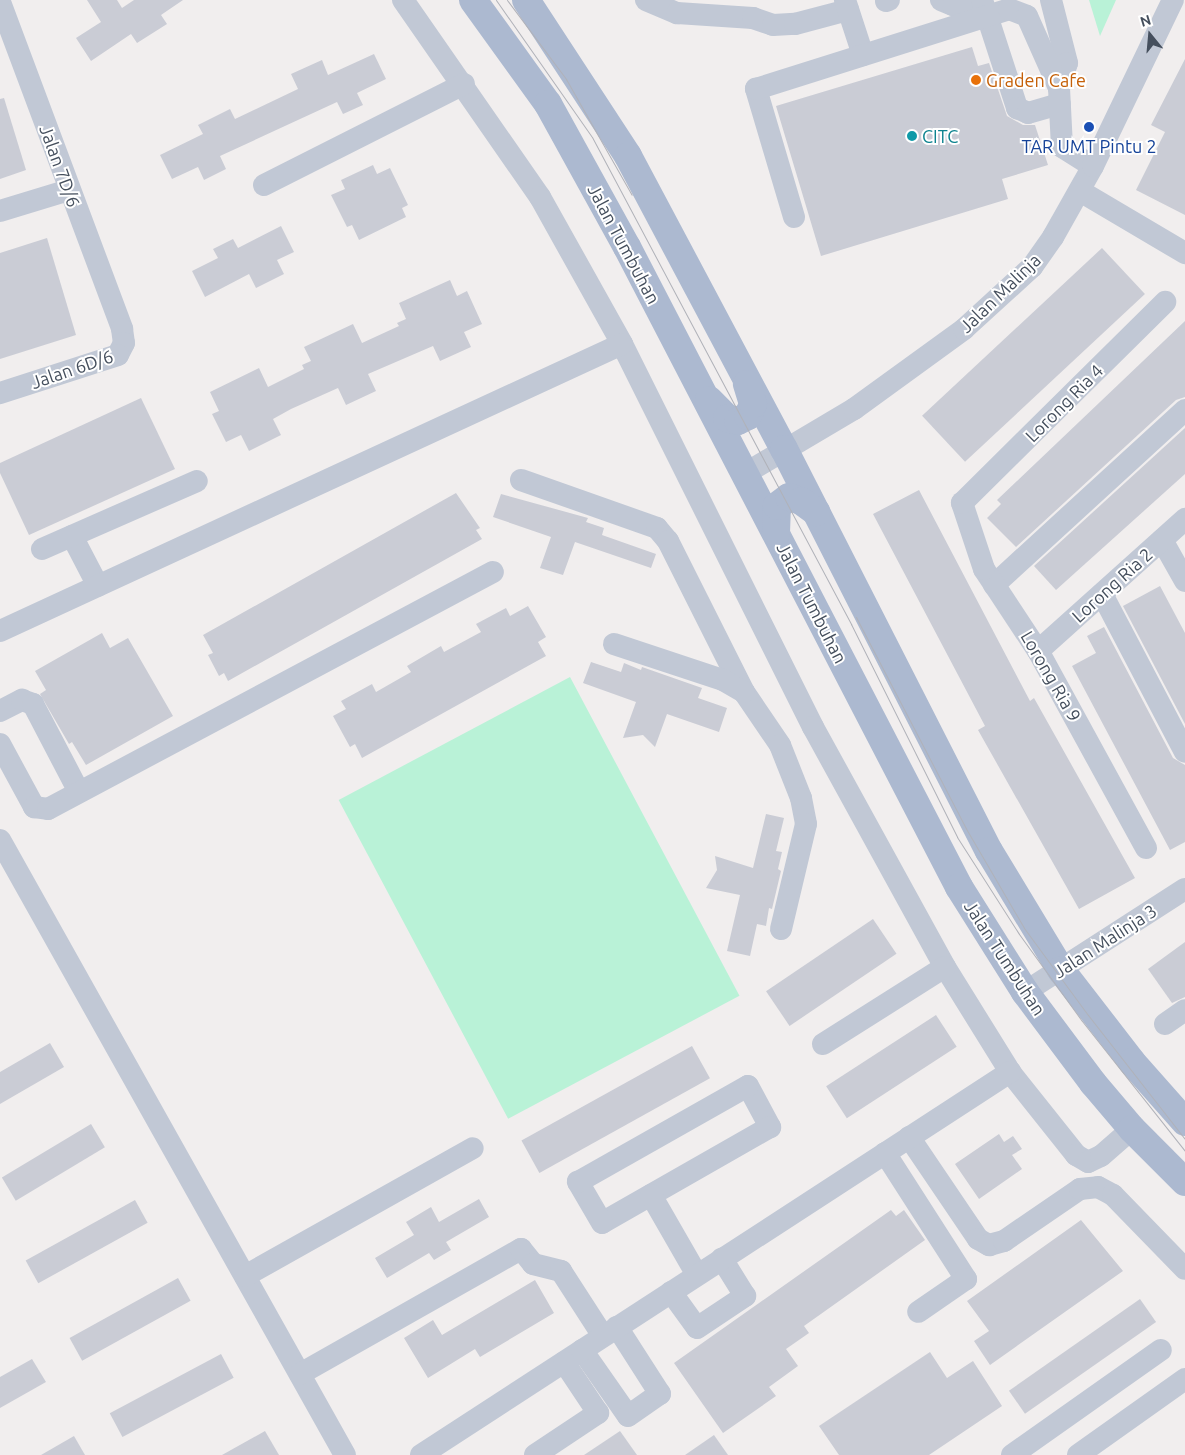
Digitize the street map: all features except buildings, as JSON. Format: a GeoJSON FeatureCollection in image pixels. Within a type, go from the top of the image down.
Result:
{"type":"FeatureCollection","features":[{"type":"Feature","properties":{"kind":"main road","name":"Jalan Tumbuhan"},"geometry":{"type":"LineString","coordinates":[[473,0],[548,104],[627,247],[746,473],[959,887],[1025,992],[1125,1121],[1185,1182]]}},
{"type":"Feature","properties":{"kind":"main road"},"geometry":{"type":"LineString","coordinates":[[526,0],[628,156],[784,449],[989,851],[1061,970],[1132,1062],[1185,1122]]}},
{"type":"Feature","properties":{"kind":"main road"},"geometry":{"type":"LineString","coordinates":[[703,394],[727,418],[738,421],[748,416],[753,404],[745,375]]}},
{"type":"Feature","properties":{"kind":"main road"},"geometry":{"type":"LineString","coordinates":[[776,533],[777,506],[788,497],[801,500],[816,512]]}},
{"type":"Feature","properties":{"kind":"main road"},"geometry":{"type":"LineString","coordinates":[[1008,965],[1026,965],[1034,960],[1037,949],[1026,913]]}},
{"type":"Feature","properties":{"kind":"main road"},"geometry":{"type":"LineString","coordinates":[[1125,1121],[1101,1070],[1106,1063],[1132,1062]]}},
{"type":"Feature","properties":{"kind":"street"},"geometry":{"type":"LineString","coordinates":[[403,0],[464,84],[540,197],[622,344],[813,727],[945,967],[1010,1072],[1076,1155],[1088,1162],[1101,1156],[1125,1121]]}},
{"type":"Feature","properties":{"kind":"street"},"geometry":{"type":"LineString","coordinates":[[646,0],[677,13],[750,9],[773,25],[795,24],[847,5],[863,55]]}},
{"type":"Feature","properties":{"kind":"street"},"geometry":{"type":"LineString","coordinates":[[941,0],[953,5],[981,5],[1009,9],[1027,16],[1059,96]]}},
{"type":"Feature","properties":{"kind":"street"},"geometry":{"type":"LineString","coordinates":[[1051,0],[1067,64],[1059,96],[1062,147],[1093,166]]}},
{"type":"Feature","properties":{"kind":"street","name":"Jalan Malinja"},"geometry":{"type":"LineString","coordinates":[[746,473],[854,409],[964,329],[1032,267],[1080,191],[1173,0]]}},
{"type":"Feature","properties":{"kind":"street"},"geometry":{"type":"LineString","coordinates":[[794,217],[756,89],[863,55],[981,5]]}},
{"type":"Feature","properties":{"kind":"street"},"geometry":{"type":"LineString","coordinates":[[981,5],[1017,108],[1028,113],[1059,96]]}},
{"type":"Feature","properties":{"kind":"street","name":"Jalan 7D/6"},"geometry":{"type":"LineString","coordinates":[[2,11],[122,329]]}},
{"type":"Feature","properties":{"kind":"street"},"geometry":{"type":"LineString","coordinates":[[264,185],[464,84]]}},
{"type":"Feature","properties":{"kind":"street"},"geometry":{"type":"LineString","coordinates":[[0,211],[69,190]]}},
{"type":"Feature","properties":{"kind":"street"},"geometry":{"type":"LineString","coordinates":[[1080,191],[1185,253]]}},
{"type":"Feature","properties":{"kind":"street","name":"Lorong Ria 4"},"geometry":{"type":"LineString","coordinates":[[962,504],[1165,302]]}},
{"type":"Feature","properties":{"kind":"street","name":"Jalan 6D/6"},"geometry":{"type":"LineString","coordinates":[[0,393],[118,355],[124,343],[122,329]]}},
{"type":"Feature","properties":{"kind":"street"},"geometry":{"type":"LineString","coordinates":[[1,628],[98,586],[622,344]]}},
{"type":"Feature","properties":{"kind":"street"},"geometry":{"type":"LineString","coordinates":[[994,585],[1185,410]]}},
{"type":"Feature","properties":{"kind":"street"},"geometry":{"type":"LineString","coordinates":[[521,480],[657,528],[668,541],[744,692],[780,745],[802,798],[806,824],[781,929]]}},
{"type":"Feature","properties":{"kind":"street"},"geometry":{"type":"LineString","coordinates":[[42,549],[197,481]]}},
{"type":"Feature","properties":{"kind":"street","name":"Lorong Ria 9"},"geometry":{"type":"LineString","coordinates":[[962,504],[984,569],[1038,650],[1146,848]]}},
{"type":"Feature","properties":{"kind":"street","name":"Lorong Ria 2"},"geometry":{"type":"LineString","coordinates":[[1038,650],[1185,519]]}},
{"type":"Feature","properties":{"kind":"street"},"geometry":{"type":"LineString","coordinates":[[72,536],[98,586]]}},
{"type":"Feature","properties":{"kind":"street"},"geometry":{"type":"LineString","coordinates":[[1162,540],[1185,581]]}},
{"type":"Feature","properties":{"kind":"street"},"geometry":{"type":"LineString","coordinates":[[0,744],[8,778],[34,807],[48,809],[493,572]]}},
{"type":"Feature","properties":{"kind":"street"},"geometry":{"type":"LineString","coordinates":[[1102,594],[1185,752]]}},
{"type":"Feature","properties":{"kind":"street"},"geometry":{"type":"LineString","coordinates":[[614,644],[723,680],[744,692]]}},
{"type":"Feature","properties":{"kind":"street"},"geometry":{"type":"LineString","coordinates":[[3,703],[22,700],[33,704],[79,792]]}},
{"type":"Feature","properties":{"kind":"street"},"geometry":{"type":"LineString","coordinates":[[780,745],[813,727]]}},
{"type":"Feature","properties":{"kind":"street"},"geometry":{"type":"LineString","coordinates":[[0,840],[345,1455]]}},
{"type":"Feature","properties":{"kind":"street","name":"Jalan Malinja 3"},"geometry":{"type":"LineString","coordinates":[[1025,992],[1185,889]]}},
{"type":"Feature","properties":{"kind":"street"},"geometry":{"type":"LineString","coordinates":[[823,1044],[945,967]]}},
{"type":"Feature","properties":{"kind":"street"},"geometry":{"type":"LineString","coordinates":[[1165,1024],[1185,1010]]}},
{"type":"Feature","properties":{"kind":"street"},"geometry":{"type":"LineString","coordinates":[[421,1455],[1010,1072]]}},
{"type":"Feature","properties":{"kind":"street"},"geometry":{"type":"LineString","coordinates":[[748,1086],[770,1128],[651,1195],[602,1222],[578,1182],[748,1086]]}},
{"type":"Feature","properties":{"kind":"street"},"geometry":{"type":"LineString","coordinates":[[909,1138],[978,1239],[989,1245],[1004,1241],[1080,1189],[1098,1187],[1113,1195],[1185,1269]]}},
{"type":"Feature","properties":{"kind":"street"},"geometry":{"type":"LineString","coordinates":[[245,1276],[472,1148]]}},
{"type":"Feature","properties":{"kind":"street"},"geometry":{"type":"LineString","coordinates":[[885,1153],[966,1279],[918,1312]]}},
{"type":"Feature","properties":{"kind":"street"},"geometry":{"type":"LineString","coordinates":[[651,1195],[697,1275]]}},
{"type":"Feature","properties":{"kind":"street"},"geometry":{"type":"LineString","coordinates":[[300,1374],[521,1249],[533,1264],[561,1271],[660,1394],[628,1416],[573,1356]]}},
{"type":"Feature","properties":{"kind":"street"},"geometry":{"type":"LineString","coordinates":[[671,1292],[697,1328],[745,1296],[722,1259]]}},
{"type":"Feature","properties":{"kind":"street"},"geometry":{"type":"LineString","coordinates":[[1012,1455],[1161,1350]]}},
{"type":"Feature","properties":{"kind":"street"},"geometry":{"type":"LineString","coordinates":[[536,1455],[598,1414],[573,1356]]}},
{"type":"Feature","properties":{"kind":"street"},"geometry":{"type":"LineString","coordinates":[[1078,1455],[1185,1379]]}},
{"type":"Feature","properties":{"kind":"green space"},"geometry":{"type":"Polygon","coordinates":[[[1089,0],[1116,0],[1100,36],[1089,0]]]}},
{"type":"Feature","properties":{"kind":"green space"},"geometry":{"type":"Polygon","coordinates":[[[570,677],[739,996],[508,1119],[339,800],[570,677]]]}},
{"type":"Feature","properties":{"kind":"tram line"},"geometry":{"type":"LineString","coordinates":[[496,0],[592,137],[851,624],[957,837],[1019,934],[1082,1021],[1185,1151]]}},
{"type":"Feature","properties":{"kind":"tram line"},"geometry":{"type":"LineString","coordinates":[[507,0],[566,79],[632,195]]}},
{"type":"Feature","properties":{"kind":"tram line"},"geometry":{"type":"LineString","coordinates":[[856,617],[968,832],[1024,928],[1088,1015],[1185,1139]]}},
{"type":"Feature","properties":{"kind":"place","name":"Graden Cafe"},"geometry":{"type":"Point","coordinates":[976,80]}},
{"type":"Feature","properties":{"kind":"place","name":"TAR UMT Pintu 2"},"geometry":{"type":"Point","coordinates":[1089,127]}},
{"type":"Feature","properties":{"kind":"place","name":"CITC"},"geometry":{"type":"Point","coordinates":[912,136]}}]}
